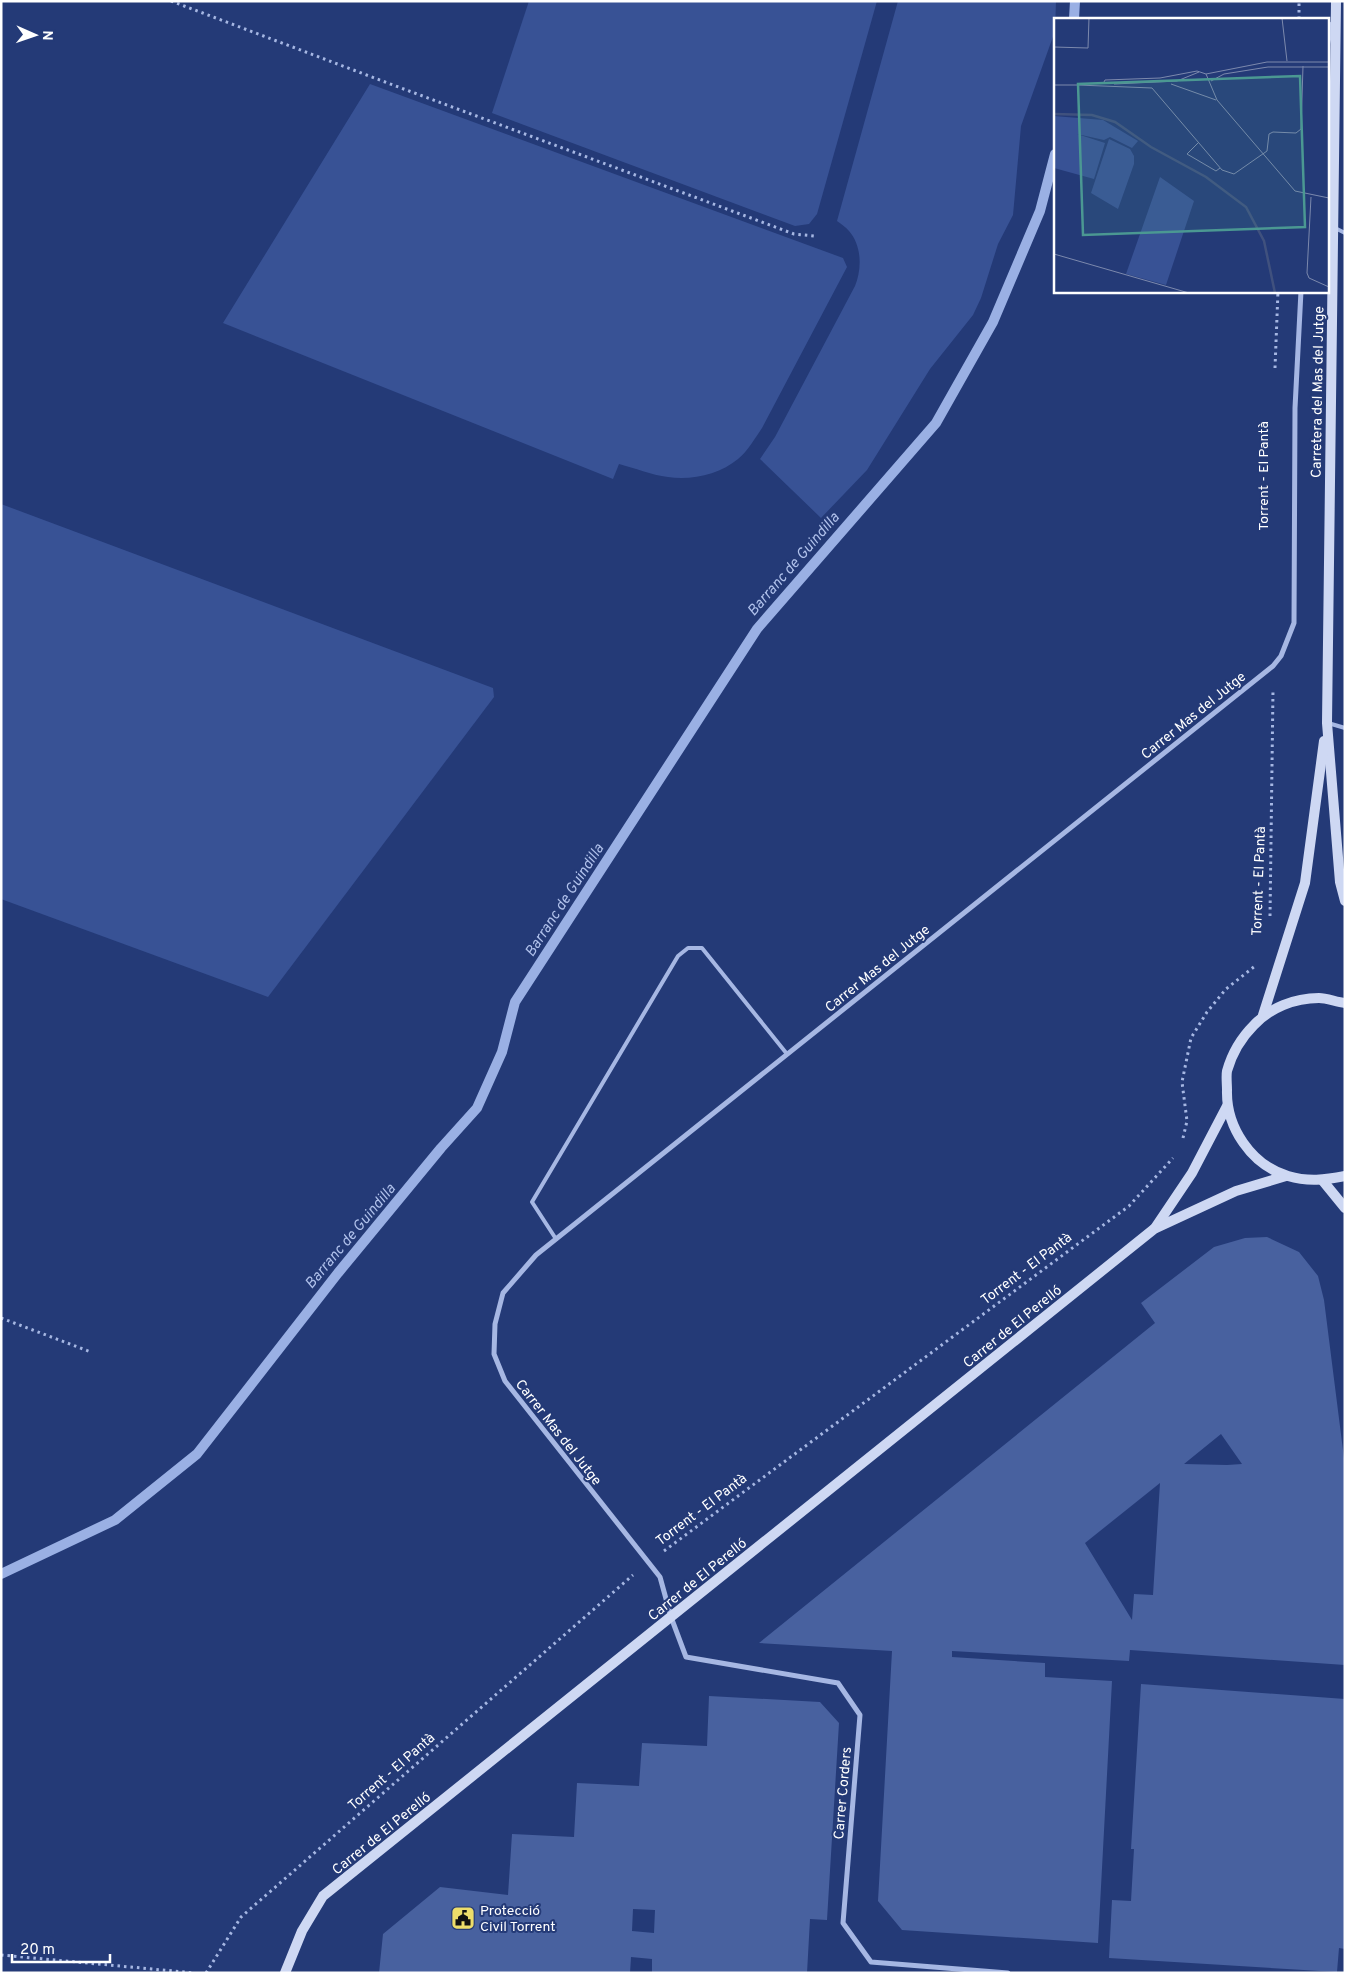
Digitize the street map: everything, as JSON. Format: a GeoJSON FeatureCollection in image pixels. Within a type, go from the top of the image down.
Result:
{"type":"FeatureCollection","features":[{"type":"Feature","properties":{"kind":"street"},"geometry":{"type":"LineString","coordinates":[[1328,41],[1336,1]]}},
{"type":"Feature","properties":{"kind":"street","name":"Carretera del Mas del Jutge"},"geometry":{"type":"LineString","coordinates":[[1336,1],[1327,722],[1340,882],[1345,901]]}},
{"type":"Feature","properties":{"kind":"street","name":"Carrer Mas del Jutge"},"geometry":{"type":"LineString","coordinates":[[671,1617],[660,1577],[505,1381],[494,1354],[495,1324],[503,1293],[536,1255],[1273,666],[1281,656],[1294,623],[1295,408],[1301,292]]}},
{"type":"Feature","properties":{"kind":"street","name":"Carretera del Mas del Jutge"},"geometry":{"type":"LineString","coordinates":[[1263,1015],[1305,884],[1327,722]]}},
{"type":"Feature","properties":{"kind":"street"},"geometry":{"type":"LineString","coordinates":[[1345,1003],[1319,998],[1290,1002],[1263,1015],[1240,1040],[1227,1072],[1227,1106],[1238,1136],[1259,1160],[1286,1176],[1304,1180],[1323,1181],[1345,1176]]}},
{"type":"Feature","properties":{"kind":"street"},"geometry":{"type":"LineString","coordinates":[[1154,1229],[1192,1173],[1227,1106]]}},
{"type":"Feature","properties":{"kind":"street"},"geometry":{"type":"LineString","coordinates":[[1154,1229],[1236,1191],[1286,1176]]}},
{"type":"Feature","properties":{"kind":"street"},"geometry":{"type":"LineString","coordinates":[[1323,1181],[1345,1208]]}},
{"type":"Feature","properties":{"kind":"street","name":"Carrer de El Perelló"},"geometry":{"type":"LineString","coordinates":[[285,1973],[302,1931],[323,1896],[1154,1229]]}},
{"type":"Feature","properties":{"kind":"street","name":"Carrer Corders"},"geometry":{"type":"LineString","coordinates":[[671,1617],[686,1657],[838,1683],[860,1715],[843,1923],[871,1962],[1008,1973]]}},
{"type":"Feature","properties":{"kind":"lane"},"geometry":{"type":"LineString","coordinates":[[1333,228],[1345,232]]}},
{"type":"Feature","properties":{"kind":"lane"},"geometry":{"type":"LineString","coordinates":[[1327,722],[1345,728]]}},
{"type":"Feature","properties":{"kind":"lane"},"geometry":{"type":"LineString","coordinates":[[556,1239],[532,1202],[678,956],[688,948],[702,948],[788,1054]]}},
{"type":"Feature","properties":{"kind":"path"},"geometry":{"type":"LineString","coordinates":[[171,1],[393,86],[794,234],[814,236]]}},
{"type":"Feature","properties":{"kind":"path"},"geometry":{"type":"LineString","coordinates":[[1299,18],[1300,1]]}},
{"type":"Feature","properties":{"kind":"path"},"geometry":{"type":"LineString","coordinates":[[1275,368],[1278,292]]}},
{"type":"Feature","properties":{"kind":"path","name":"Torrent - El Pantà"},"geometry":{"type":"LineString","coordinates":[[1270,921],[1273,666]]}},
{"type":"Feature","properties":{"kind":"path"},"geometry":{"type":"LineString","coordinates":[[1183,1140],[1186,1121],[1182,1082],[1191,1038],[1207,1012],[1226,990],[1255,966],[1260,958]]}},
{"type":"Feature","properties":{"kind":"path","name":"Torrent - El Pantà"},"geometry":{"type":"LineString","coordinates":[[206,1973],[240,1917],[648,1562],[1129,1206],[1175,1156]]}},
{"type":"Feature","properties":{"kind":"path"},"geometry":{"type":"LineString","coordinates":[[1,1318],[91,1352]]}},
{"type":"Feature","properties":{"kind":"path"},"geometry":{"type":"LineString","coordinates":[[1,1955],[195,1973]]}},
{"type":"Feature","properties":{"kind":"shaded area"},"geometry":{"type":"Polygon","coordinates":[[[529,1],[877,1],[817,214],[809,224],[795,226],[492,113],[529,1]]]}},
{"type":"Feature","properties":{"kind":"shaded area"},"geometry":{"type":"Polygon","coordinates":[[[898,1],[1056,1],[1054,34],[1021,126],[1013,215],[998,244],[981,298],[973,315],[930,369],[867,470],[821,518],[760,459],[775,437],[855,286],[860,258],[853,237],[837,221],[898,1]]]}},
{"type":"Feature","properties":{"kind":"shaded area"},"geometry":{"type":"Polygon","coordinates":[[[370,84],[843,258],[847,267],[762,428],[742,456],[723,469],[705,475],[686,478],[662,476],[619,464],[613,479],[223,323],[370,84]]]}},
{"type":"Feature","properties":{"kind":"shaded area"},"geometry":{"type":"Polygon","coordinates":[[[1,504],[493,688],[494,697],[268,997],[1,899],[1,504]]]}},
{"type":"Feature","properties":{"kind":"building"},"geometry":{"type":"Polygon","coordinates":[[[1267,1237],[1299,1252],[1318,1276],[1324,1300],[1345,1466],[1345,1665],[1130,1650],[1129,1661],[952,1651],[952,1657],[1045,1663],[1045,1677],[1112,1681],[1098,1943],[902,1930],[878,1901],[892,1651],[759,1643],[1155,1323],[1141,1303],[1214,1247],[1245,1238],[1267,1237]],[[1221,1434],[1184,1464],[1242,1464],[1221,1434]],[[1160,1483],[1085,1543],[1132,1620],[1134,1594],[1153,1595],[1160,1483]]]}},
{"type":"Feature","properties":{"kind":"building"},"geometry":{"type":"Polygon","coordinates":[[[1141,1684],[1345,1699],[1345,1949],[1339,1948],[1337,1972],[1109,1958],[1112,1900],[1131,1901],[1134,1849],[1131,1849],[1141,1684]]]}},
{"type":"Feature","properties":{"kind":"building"},"geometry":{"type":"Polygon","coordinates":[[[709,1696],[820,1702],[839,1723],[827,1920],[810,1919],[807,1973],[652,1973],[652,1959],[631,1957],[630,1973],[379,1973],[383,1934],[440,1887],[508,1895],[512,1834],[574,1837],[577,1783],[639,1786],[642,1743],[707,1746],[709,1696]],[[633,1909],[632,1931],[654,1933],[655,1910],[633,1909]]]}},
{"type":"Feature","properties":{"kind":"waterway","name":"Barranc de Guindilla"},"geometry":{"type":"LineString","coordinates":[[1074,18],[1075,1]]}},
{"type":"Feature","properties":{"kind":"waterway","name":"Barranc de Guindilla"},"geometry":{"type":"LineString","coordinates":[[1,1574],[115,1520],[197,1454],[338,1273],[441,1148],[477,1108],[502,1052],[515,1002],[757,629],[936,423],[993,322],[1040,211],[1054,158]]}},
{"type":"Feature","properties":{"kind":"place","name":"Protecció Civil Torrent"},"geometry":{"type":"Point","coordinates":[463,1918]}}]}
